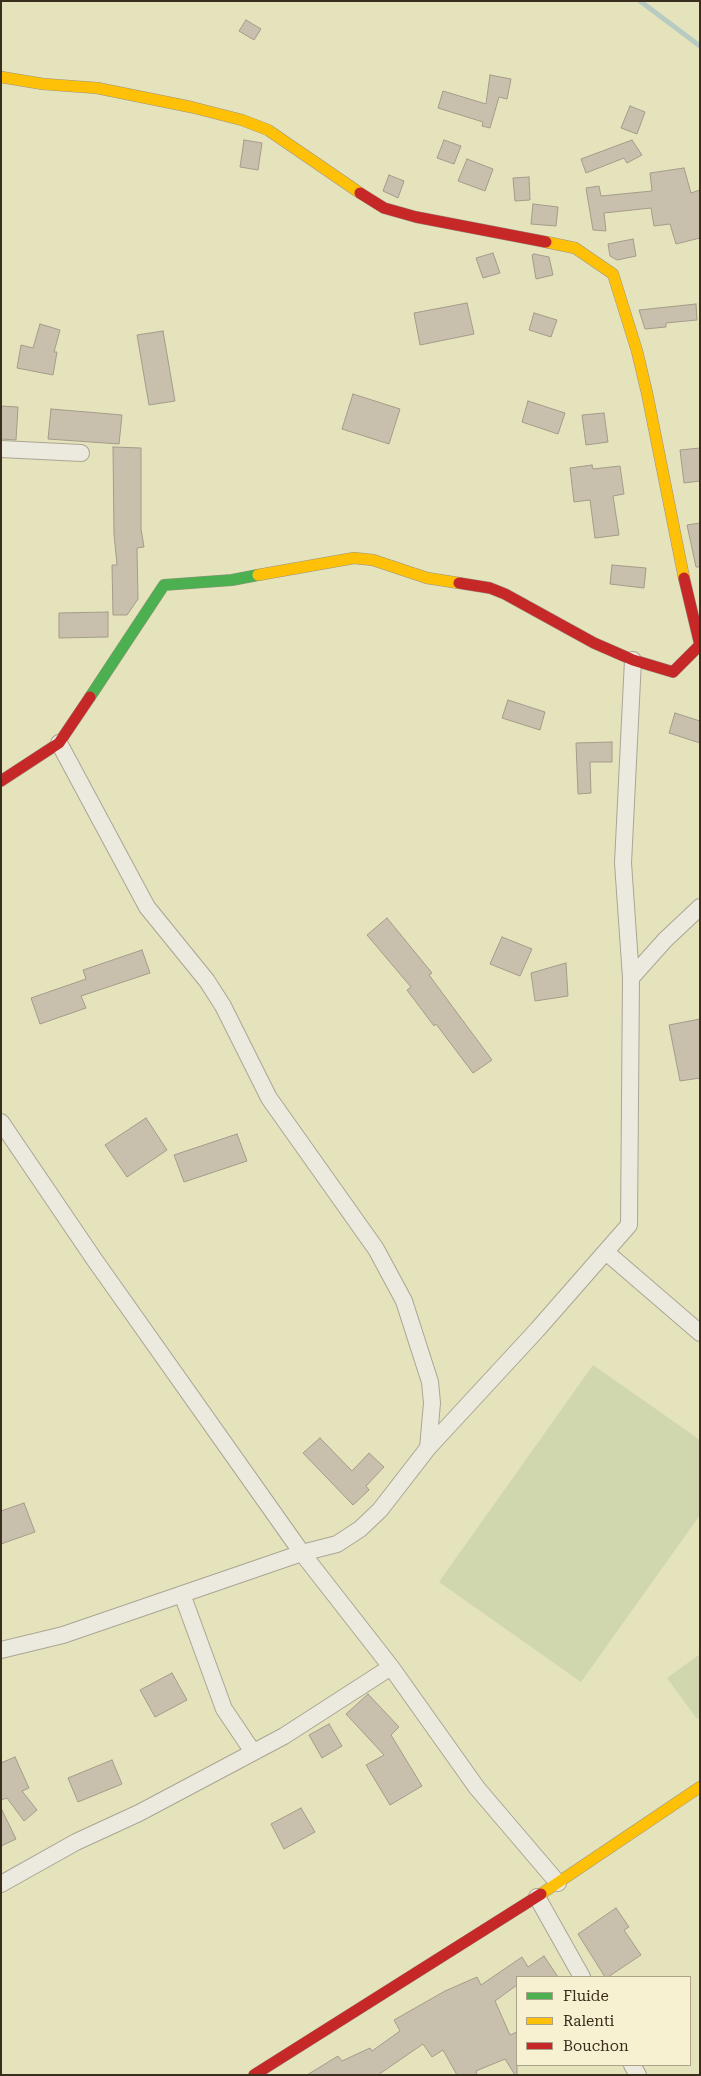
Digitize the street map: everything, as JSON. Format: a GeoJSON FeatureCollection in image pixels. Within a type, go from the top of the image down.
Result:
{"type":"FeatureCollection","features":[{"type":"Feature","properties":{"kind":"street"},"geometry":{"type":"LineString","coordinates":[[1,77],[43,84],[97,88],[191,107],[242,120],[268,130],[384,208],[416,217],[575,248],[613,274],[637,351],[647,393],[687,593],[700,645],[673,672],[633,660],[594,643],[505,594],[490,588],[427,578],[372,560],[345,559],[232,580],[164,585],[59,743],[1,781]]}},
{"type":"Feature","properties":{"kind":"street"},"geometry":{"type":"LineString","coordinates":[[1,449],[81,453]]}},
{"type":"Feature","properties":{"kind":"street"},"geometry":{"type":"LineString","coordinates":[[1,1650],[63,1635],[302,1553],[337,1544],[360,1529],[380,1510],[428,1448],[629,1225],[631,978],[624,863],[633,660]]}},
{"type":"Feature","properties":{"kind":"street"},"geometry":{"type":"LineString","coordinates":[[59,743],[147,907],[207,981],[223,1006],[269,1098],[376,1249],[404,1302],[430,1382],[432,1403],[428,1448]]}},
{"type":"Feature","properties":{"kind":"street"},"geometry":{"type":"LineString","coordinates":[[631,978],[665,940],[700,907]]}},
{"type":"Feature","properties":{"kind":"street"},"geometry":{"type":"LineString","coordinates":[[1,1122],[94,1259],[302,1553],[391,1667],[477,1788],[558,1883]]}},
{"type":"Feature","properties":{"kind":"street"},"geometry":{"type":"LineString","coordinates":[[606,1252],[700,1333]]}},
{"type":"Feature","properties":{"kind":"street"},"geometry":{"type":"LineString","coordinates":[[182,1594],[224,1709],[253,1752]]}},
{"type":"Feature","properties":{"kind":"street"},"geometry":{"type":"LineString","coordinates":[[1,1884],[76,1842],[139,1813],[284,1736],[391,1667]]}},
{"type":"Feature","properties":{"kind":"street"},"geometry":{"type":"LineString","coordinates":[[259,2074],[537,1897],[700,1787]]}},
{"type":"Feature","properties":{"kind":"street"},"geometry":{"type":"LineString","coordinates":[[537,1897],[581,1976]]}},
{"type":"Feature","properties":{"kind":"shaded area"},"geometry":{"type":"Polygon","coordinates":[[[1,1],[700,1],[700,2075],[1,2075],[1,1]]]}},
{"type":"Feature","properties":{"kind":"green space"},"geometry":{"type":"Polygon","coordinates":[[[593,1365],[700,1440],[700,1515],[581,1682],[439,1582],[593,1365]]]}},
{"type":"Feature","properties":{"kind":"green space"},"geometry":{"type":"Polygon","coordinates":[[[700,1654],[700,1717],[697,1719],[667,1678],[700,1654]]]}},
{"type":"Feature","properties":{"kind":"building"},"geometry":{"type":"Polygon","coordinates":[[[246,20],[261,29],[254,40],[239,31],[246,20]]]}},
{"type":"Feature","properties":{"kind":"building"},"geometry":{"type":"Polygon","coordinates":[[[490,75],[511,79],[507,99],[499,97],[490,128],[482,126],[483,122],[438,108],[443,91],[486,104],[490,75]]]}},
{"type":"Feature","properties":{"kind":"building"},"geometry":{"type":"Polygon","coordinates":[[[630,106],[645,112],[637,134],[621,128],[630,106]]]}},
{"type":"Feature","properties":{"kind":"building"},"geometry":{"type":"Polygon","coordinates":[[[244,140],[262,143],[258,170],[240,167],[244,140]]]}},
{"type":"Feature","properties":{"kind":"building"},"geometry":{"type":"Polygon","coordinates":[[[444,140],[461,146],[454,164],[437,158],[444,140]]]}},
{"type":"Feature","properties":{"kind":"building"},"geometry":{"type":"Polygon","coordinates":[[[632,140],[642,155],[627,163],[624,158],[586,173],[581,159],[632,140]]]}},
{"type":"Feature","properties":{"kind":"building"},"geometry":{"type":"Polygon","coordinates":[[[467,159],[493,169],[485,191],[458,181],[467,159]]]}},
{"type":"Feature","properties":{"kind":"building"},"geometry":{"type":"Polygon","coordinates":[[[684,168],[691,193],[700,190],[700,238],[676,244],[670,224],[654,226],[651,208],[604,213],[606,231],[593,230],[586,188],[599,186],[601,196],[652,191],[650,173],[684,168]]]}},
{"type":"Feature","properties":{"kind":"building"},"geometry":{"type":"Polygon","coordinates":[[[389,175],[404,181],[398,198],[383,191],[389,175]]]}},
{"type":"Feature","properties":{"kind":"building"},"geometry":{"type":"Polygon","coordinates":[[[529,177],[530,200],[515,201],[513,178],[529,177]]]}},
{"type":"Feature","properties":{"kind":"building"},"geometry":{"type":"Polygon","coordinates":[[[533,204],[558,207],[556,226],[531,224],[533,204]]]}},
{"type":"Feature","properties":{"kind":"building"},"geometry":{"type":"Polygon","coordinates":[[[633,239],[636,256],[617,260],[610,256],[608,244],[633,239]]]}},
{"type":"Feature","properties":{"kind":"building"},"geometry":{"type":"Polygon","coordinates":[[[493,253],[500,273],[483,278],[476,258],[493,253]]]}},
{"type":"Feature","properties":{"kind":"building"},"geometry":{"type":"Polygon","coordinates":[[[532,255],[549,257],[553,275],[536,279],[532,255]]]}},
{"type":"Feature","properties":{"kind":"building"},"geometry":{"type":"Polygon","coordinates":[[[467,303],[474,334],[420,345],[414,313],[467,303]]]}},
{"type":"Feature","properties":{"kind":"building"},"geometry":{"type":"Polygon","coordinates":[[[696,304],[697,320],[666,323],[666,327],[645,329],[639,310],[696,304]]]}},
{"type":"Feature","properties":{"kind":"building"},"geometry":{"type":"Polygon","coordinates":[[[534,313],[557,320],[551,337],[529,330],[534,313]]]}},
{"type":"Feature","properties":{"kind":"building"},"geometry":{"type":"Polygon","coordinates":[[[40,324],[60,330],[54,352],[57,352],[53,375],[17,368],[21,345],[33,348],[40,324]]]}},
{"type":"Feature","properties":{"kind":"building"},"geometry":{"type":"Polygon","coordinates":[[[163,331],[175,401],[149,405],[137,335],[163,331]]]}},
{"type":"Feature","properties":{"kind":"building"},"geometry":{"type":"Polygon","coordinates":[[[353,394],[400,409],[389,444],[342,429],[353,394]]]}},
{"type":"Feature","properties":{"kind":"building"},"geometry":{"type":"Polygon","coordinates":[[[528,401],[565,413],[558,434],[522,422],[528,401]]]}},
{"type":"Feature","properties":{"kind":"building"},"geometry":{"type":"Polygon","coordinates":[[[1,406],[18,407],[16,440],[1,439],[1,406]]]}},
{"type":"Feature","properties":{"kind":"building"},"geometry":{"type":"Polygon","coordinates":[[[51,409],[122,415],[119,444],[48,439],[51,409]]]}},
{"type":"Feature","properties":{"kind":"building"},"geometry":{"type":"Polygon","coordinates":[[[604,413],[608,442],[586,445],[582,415],[604,413]]]}},
{"type":"Feature","properties":{"kind":"building"},"geometry":{"type":"Polygon","coordinates":[[[113,447],[141,448],[141,529],[144,547],[137,548],[138,599],[127,615],[113,615],[112,565],[117,565],[114,534],[113,447]]]}},
{"type":"Feature","properties":{"kind":"building"},"geometry":{"type":"Polygon","coordinates":[[[700,448],[700,481],[684,483],[680,450],[700,448]]]}},
{"type":"Feature","properties":{"kind":"building"},"geometry":{"type":"Polygon","coordinates":[[[592,465],[593,469],[620,466],[624,494],[613,496],[619,535],[595,538],[590,500],[574,502],[570,468],[592,465]]]}},
{"type":"Feature","properties":{"kind":"building"},"geometry":{"type":"Polygon","coordinates":[[[700,523],[700,567],[696,567],[687,525],[700,523]]]}},
{"type":"Feature","properties":{"kind":"building"},"geometry":{"type":"Polygon","coordinates":[[[612,565],[646,568],[644,588],[610,584],[612,565]]]}},
{"type":"Feature","properties":{"kind":"building"},"geometry":{"type":"Polygon","coordinates":[[[108,612],[108,637],[59,638],[59,613],[108,612]]]}},
{"type":"Feature","properties":{"kind":"building"},"geometry":{"type":"Polygon","coordinates":[[[508,700],[545,712],[540,730],[502,718],[508,700]]]}},
{"type":"Feature","properties":{"kind":"building"},"geometry":{"type":"Polygon","coordinates":[[[675,713],[700,721],[700,743],[669,733],[675,713]]]}},
{"type":"Feature","properties":{"kind":"building"},"geometry":{"type":"Polygon","coordinates":[[[612,742],[612,762],[590,762],[591,793],[578,794],[576,743],[612,742]]]}},
{"type":"Feature","properties":{"kind":"building"},"geometry":{"type":"Polygon","coordinates":[[[387,918],[432,973],[429,975],[492,1060],[473,1073],[436,1024],[434,1026],[407,990],[411,987],[367,935],[387,918]]]}},
{"type":"Feature","properties":{"kind":"building"},"geometry":{"type":"Polygon","coordinates":[[[502,937],[532,949],[520,976],[490,964],[502,937]]]}},
{"type":"Feature","properties":{"kind":"building"},"geometry":{"type":"Polygon","coordinates":[[[142,950],[150,973],[81,996],[86,1008],[40,1024],[31,998],[86,979],[83,970],[142,950]]]}},
{"type":"Feature","properties":{"kind":"building"},"geometry":{"type":"Polygon","coordinates":[[[566,963],[568,996],[535,1001],[531,973],[566,963]]]}},
{"type":"Feature","properties":{"kind":"building"},"geometry":{"type":"Polygon","coordinates":[[[700,1019],[700,1078],[680,1081],[669,1025],[700,1019]]]}},
{"type":"Feature","properties":{"kind":"building"},"geometry":{"type":"Polygon","coordinates":[[[146,1118],[167,1150],[127,1177],[105,1145],[146,1118]]]}},
{"type":"Feature","properties":{"kind":"building"},"geometry":{"type":"Polygon","coordinates":[[[237,1134],[247,1161],[184,1182],[174,1155],[237,1134]]]}},
{"type":"Feature","properties":{"kind":"building"},"geometry":{"type":"Polygon","coordinates":[[[320,1438],[352,1471],[369,1453],[384,1467],[366,1486],[369,1490],[353,1505],[303,1453],[320,1438]]]}},
{"type":"Feature","properties":{"kind":"building"},"geometry":{"type":"Polygon","coordinates":[[[24,1503],[35,1532],[1,1544],[1,1511],[24,1503]]]}},
{"type":"Feature","properties":{"kind":"building"},"geometry":{"type":"Polygon","coordinates":[[[172,1673],[187,1700],[155,1717],[140,1690],[172,1673]]]}},
{"type":"Feature","properties":{"kind":"building"},"geometry":{"type":"Polygon","coordinates":[[[368,1694],[399,1727],[391,1735],[422,1786],[390,1805],[366,1765],[384,1755],[346,1714],[368,1694]]]}},
{"type":"Feature","properties":{"kind":"building"},"geometry":{"type":"Polygon","coordinates":[[[329,1724],[342,1746],[322,1758],[309,1735],[329,1724]]]}},
{"type":"Feature","properties":{"kind":"building"},"geometry":{"type":"Polygon","coordinates":[[[15,1757],[29,1788],[22,1791],[37,1810],[24,1821],[7,1798],[1,1800],[1,1763],[15,1757]]]}},
{"type":"Feature","properties":{"kind":"building"},"geometry":{"type":"Polygon","coordinates":[[[112,1760],[122,1784],[78,1802],[68,1778],[112,1760]]]}},
{"type":"Feature","properties":{"kind":"building"},"geometry":{"type":"Polygon","coordinates":[[[1,1808],[16,1839],[1,1846],[1,1808]]]}},
{"type":"Feature","properties":{"kind":"building"},"geometry":{"type":"Polygon","coordinates":[[[301,1808],[315,1832],[284,1849],[271,1824],[301,1808]]]}},
{"type":"Feature","properties":{"kind":"building"},"geometry":{"type":"Polygon","coordinates":[[[616,1908],[629,1927],[624,1930],[641,1955],[610,1976],[604,1976],[578,1934],[616,1908]]]}},
{"type":"Feature","properties":{"kind":"building"},"geometry":{"type":"Polygon","coordinates":[[[544,1956],[557,1976],[516,1976],[516,1986],[495,2001],[510,2035],[516,2032],[517,2075],[515,2075],[505,2059],[476,2071],[477,2075],[457,2075],[443,2050],[432,2057],[423,2044],[378,2075],[307,2075],[338,2056],[342,2061],[370,2048],[372,2051],[400,2031],[394,2020],[445,1991],[477,1977],[481,1985],[522,1957],[528,1967],[544,1956]]]}},
{"type":"Feature","properties":{"kind":"waterway"},"geometry":{"type":"LineString","coordinates":[[640,1],[700,46]]}},
{"type":"Feature","properties":{"kind":"traffic: fast"},"geometry":{"type":"LineString","coordinates":[[90,697],[164,585],[232,580],[258,575]]}},
{"type":"Feature","properties":{"kind":"traffic: slow"},"geometry":{"type":"LineString","coordinates":[[1,77],[43,84],[97,88],[191,107],[242,120],[268,130],[360,193]]}},
{"type":"Feature","properties":{"kind":"traffic: slow"},"geometry":{"type":"LineString","coordinates":[[546,242],[575,248],[613,274],[637,351],[647,393],[684,578]]}},
{"type":"Feature","properties":{"kind":"traffic: slow"},"geometry":{"type":"LineString","coordinates":[[258,575],[354,558],[373,560],[427,578],[459,583]]}},
{"type":"Feature","properties":{"kind":"traffic: slow"},"geometry":{"type":"LineString","coordinates":[[541,1894],[700,1787]]}},
{"type":"Feature","properties":{"kind":"traffic: jam"},"geometry":{"type":"LineString","coordinates":[[360,193],[384,208],[416,217],[546,242]]}},
{"type":"Feature","properties":{"kind":"traffic: jam"},"geometry":{"type":"LineString","coordinates":[[459,583],[490,588],[505,594],[594,643],[633,660],[673,672],[700,645],[684,578]]}},
{"type":"Feature","properties":{"kind":"traffic: jam"},"geometry":{"type":"LineString","coordinates":[[1,781],[59,743],[90,697]]}},
{"type":"Feature","properties":{"kind":"traffic: jam"},"geometry":{"type":"LineString","coordinates":[[254,2075],[541,1894]]}}]}
